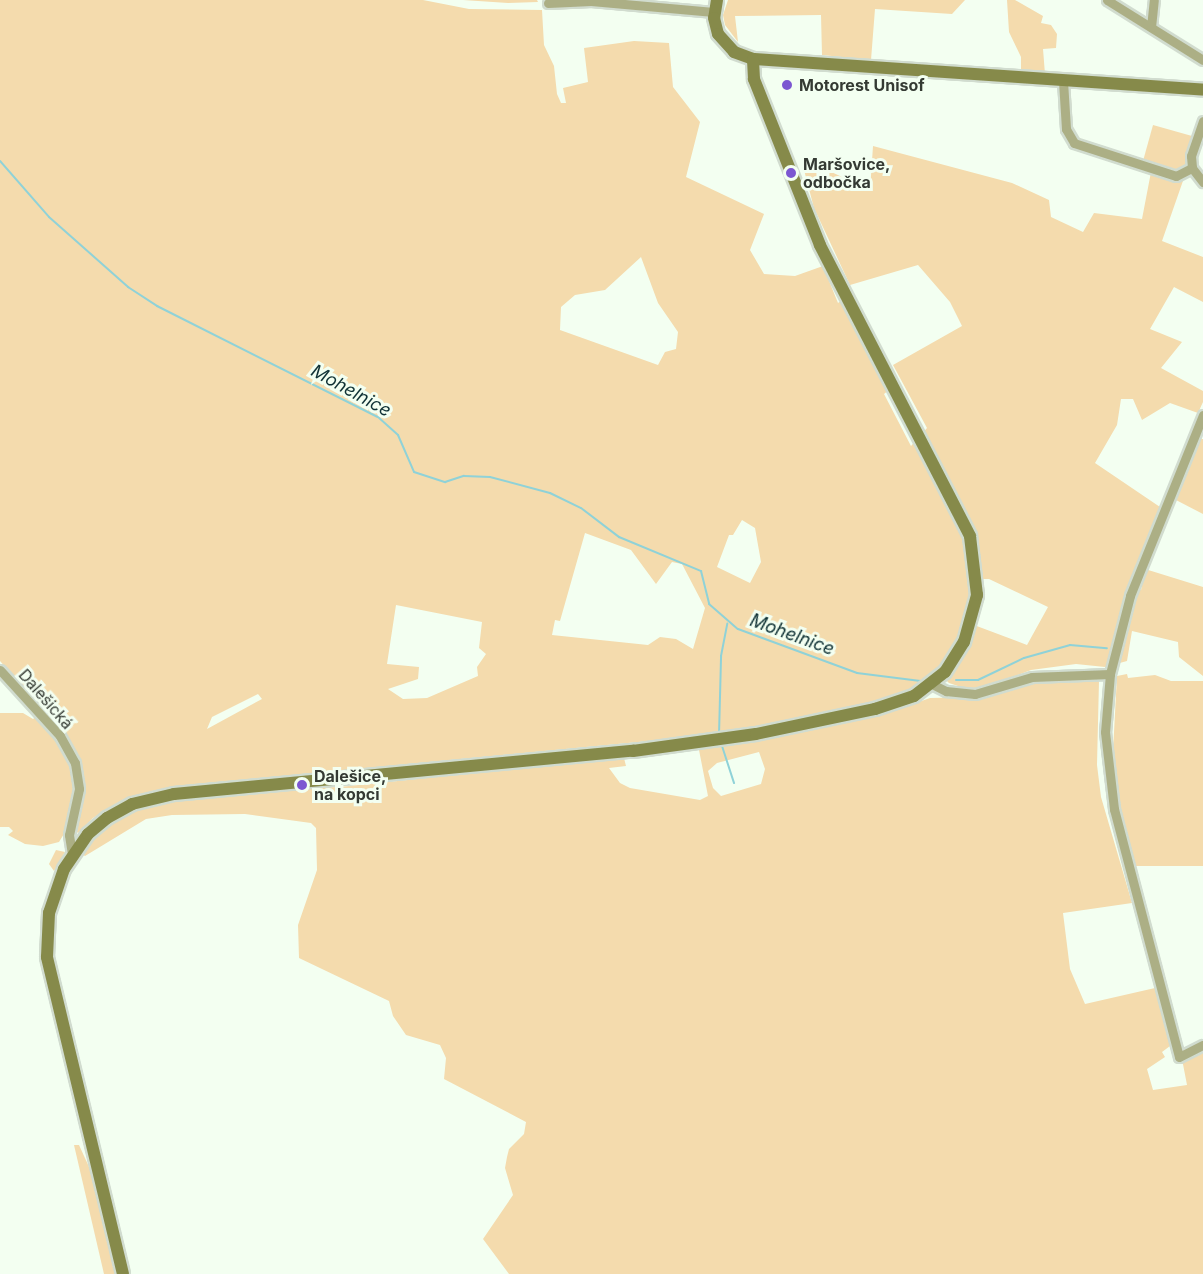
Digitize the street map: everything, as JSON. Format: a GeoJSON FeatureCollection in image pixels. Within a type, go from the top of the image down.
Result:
{"type":"FeatureCollection","features":[{"type":"Feature","properties":{"kind":"street"},"geometry":{"type":"LineString","coordinates":[[1107,0],[1203,60]]}},
{"type":"Feature","properties":{"kind":"street"},"geometry":{"type":"LineString","coordinates":[[1151,27],[1154,0]]}},
{"type":"Feature","properties":{"kind":"street"},"geometry":{"type":"LineString","coordinates":[[548,3],[716,6],[718,34],[740,55],[753,59],[1203,90]]}},
{"type":"Feature","properties":{"kind":"street"},"geometry":{"type":"LineString","coordinates":[[123,1274],[47,957],[49,913],[72,854],[107,818],[159,796],[700,743],[875,709],[914,696],[932,684],[954,659],[971,626],[977,584],[973,548],[820,245],[754,79],[753,59]]}},
{"type":"Feature","properties":{"kind":"street"},"geometry":{"type":"LineString","coordinates":[[1063,81],[1066,129],[1074,143],[1176,176],[1192,168]]}},
{"type":"Feature","properties":{"kind":"street"},"geometry":{"type":"LineString","coordinates":[[1203,121],[1194,141],[1192,168],[1203,182]]}},
{"type":"Feature","properties":{"kind":"street"},"geometry":{"type":"LineString","coordinates":[[1203,415],[1130,596],[1110,674],[1105,732],[1114,809],[1179,1057],[1203,1045]]}},
{"type":"Feature","properties":{"kind":"street","name":"Dalešická"},"geometry":{"type":"LineString","coordinates":[[0,670],[60,736],[75,763],[80,789],[69,835],[72,854]]}},
{"type":"Feature","properties":{"kind":"street"},"geometry":{"type":"LineString","coordinates":[[932,684],[946,691],[975,694],[1032,677],[1110,674]]}},
{"type":"Feature","properties":{"kind":"shaded area"},"geometry":{"type":"Polygon","coordinates":[[[0,0],[423,0],[469,9],[542,10],[544,45],[554,66],[557,94],[561,103],[566,103],[563,88],[588,82],[584,48],[634,41],[669,43],[673,87],[700,122],[686,177],[764,214],[750,250],[764,274],[795,276],[823,266],[838,303],[842,300],[889,390],[884,394],[911,446],[927,428],[893,365],[962,326],[950,302],[918,265],[850,285],[814,208],[804,170],[810,162],[870,190],[873,146],[1012,183],[1049,200],[1051,217],[1083,232],[1094,213],[1142,219],[1151,172],[1184,178],[1162,241],[1203,257],[1203,302],[1174,287],[1150,329],[1182,342],[1161,368],[1203,391],[1203,402],[1198,413],[1170,403],[1142,420],[1133,399],[1121,399],[1117,425],[1095,463],[1160,507],[1127,588],[1141,590],[1145,569],[1203,587],[1203,676],[1179,657],[1178,642],[1132,631],[1127,661],[1105,667],[1076,664],[1031,670],[984,688],[967,689],[949,683],[937,671],[916,690],[887,700],[711,735],[178,786],[122,800],[93,818],[78,833],[75,830],[83,785],[78,759],[65,735],[0,661],[0,0]],[[641,257],[605,290],[575,295],[561,307],[560,330],[658,365],[665,352],[676,349],[678,332],[658,303],[641,257]],[[742,520],[733,535],[729,535],[717,567],[750,583],[761,562],[755,528],[742,520]],[[585,533],[560,621],[555,620],[552,635],[648,645],[660,637],[676,639],[693,649],[705,608],[682,564],[672,562],[656,584],[631,550],[585,533]],[[973,579],[966,622],[1027,645],[1048,607],[989,579],[973,579]],[[396,605],[387,664],[419,667],[418,679],[388,689],[403,699],[427,698],[478,676],[477,667],[486,654],[479,648],[482,622],[396,605]],[[258,694],[212,717],[207,729],[262,699],[258,694]]]}},
{"type":"Feature","properties":{"kind":"shaded area"},"geometry":{"type":"Polygon","coordinates":[[[463,0],[537,0],[538,2],[508,3],[463,0]]]}},
{"type":"Feature","properties":{"kind":"shaded area"},"geometry":{"type":"Polygon","coordinates":[[[728,0],[965,0],[952,14],[875,9],[871,60],[822,55],[821,15],[735,16],[738,42],[725,25],[723,15],[728,0]]]}},
{"type":"Feature","properties":{"kind":"shaded area"},"geometry":{"type":"Polygon","coordinates":[[[1007,0],[1015,0],[1043,16],[1041,23],[1051,25],[1057,34],[1056,48],[1043,49],[1045,74],[1021,72],[1021,57],[1009,32],[1007,0]]]}},
{"type":"Feature","properties":{"kind":"shaded area"},"geometry":{"type":"Polygon","coordinates":[[[1153,125],[1192,136],[1187,165],[1175,173],[1143,161],[1153,125]]]}},
{"type":"Feature","properties":{"kind":"shaded area"},"geometry":{"type":"Polygon","coordinates":[[[1200,439],[1203,439],[1203,514],[1174,499],[1200,439]]]}},
{"type":"Feature","properties":{"kind":"shaded area"},"geometry":{"type":"Polygon","coordinates":[[[1127,674],[1128,678],[1155,675],[1171,681],[1203,681],[1203,866],[1136,866],[1121,815],[1113,751],[1117,676],[1127,674]]]}},
{"type":"Feature","properties":{"kind":"shaded area"},"geometry":{"type":"Polygon","coordinates":[[[1076,676],[1099,681],[1097,765],[1101,797],[1132,903],[1063,913],[1070,969],[1085,1004],[1155,988],[1170,1046],[1162,1052],[1165,1057],[1147,1069],[1153,1090],[1187,1085],[1182,1059],[1203,1050],[1203,1274],[509,1274],[483,1239],[513,1195],[505,1168],[509,1149],[524,1134],[526,1122],[444,1079],[446,1058],[440,1045],[406,1035],[393,1016],[389,1001],[299,958],[298,925],[317,870],[316,828],[311,823],[245,814],[172,815],[146,819],[85,856],[80,853],[108,822],[129,810],[156,800],[244,789],[339,787],[624,758],[626,766],[609,768],[620,783],[630,788],[700,800],[708,796],[699,750],[882,715],[930,698],[978,697],[1026,683],[1076,676]],[[759,752],[717,763],[708,771],[713,788],[721,796],[761,784],[765,769],[759,752]]]}},
{"type":"Feature","properties":{"kind":"shaded area"},"geometry":{"type":"Polygon","coordinates":[[[0,713],[23,713],[33,719],[37,716],[69,757],[75,787],[67,829],[59,842],[43,846],[25,844],[8,835],[13,831],[9,827],[0,827],[0,713]]]}},
{"type":"Feature","properties":{"kind":"shaded area"},"geometry":{"type":"Polygon","coordinates":[[[56,850],[65,852],[54,871],[49,864],[56,850]]]}},
{"type":"Feature","properties":{"kind":"shaded area"},"geometry":{"type":"Polygon","coordinates":[[[74,1145],[79,1145],[90,1169],[116,1274],[104,1274],[74,1145]]]}},
{"type":"Feature","properties":{"kind":"waterway","name":"Mohelnice"},"geometry":{"type":"LineString","coordinates":[[0,161],[49,217],[128,287],[157,306],[378,417],[398,435],[414,472],[445,482],[464,476],[490,477],[550,493],[581,508],[619,537],[701,571],[709,604],[738,629],[857,673],[921,681]]}},
{"type":"Feature","properties":{"kind":"waterway"},"geometry":{"type":"LineString","coordinates":[[719,735],[721,656],[727,624]]}},
{"type":"Feature","properties":{"kind":"waterway","name":"Mohelnice"},"geometry":{"type":"LineString","coordinates":[[956,680],[978,680],[1024,658],[1070,645],[1107,648]]}},
{"type":"Feature","properties":{"kind":"waterway"},"geometry":{"type":"LineString","coordinates":[[722,746],[734,783]]}},
{"type":"Feature","properties":{"kind":"place","name":"Motorest Unisof"},"geometry":{"type":"Point","coordinates":[787,85]}},
{"type":"Feature","properties":{"kind":"place","name":"Maršovice, odbočka"},"geometry":{"type":"Point","coordinates":[791,173]}},
{"type":"Feature","properties":{"kind":"place","name":"Dalešice, na kopci"},"geometry":{"type":"Point","coordinates":[302,785]}}]}
